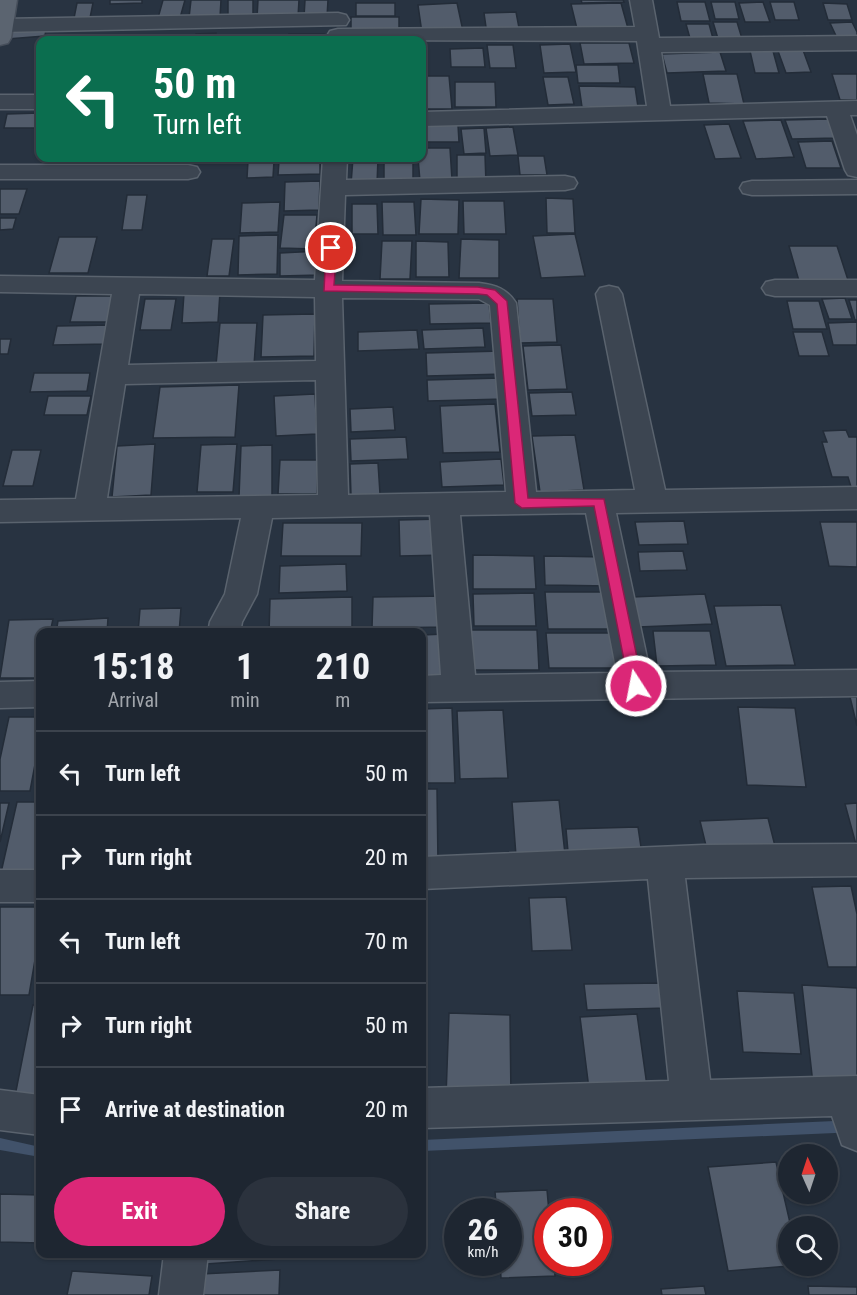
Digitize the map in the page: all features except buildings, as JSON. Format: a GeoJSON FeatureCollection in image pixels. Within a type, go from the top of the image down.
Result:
{"type":"FeatureCollection","features":[{"type":"Feature","properties":{"kind":"main road"},"geometry":{"type":"LineString","coordinates":[[1,32],[6,0]]}},
{"type":"Feature","properties":{"kind":"street"},"geometry":{"type":"LineString","coordinates":[[641,0],[660,113]]}},
{"type":"Feature","properties":{"kind":"street"},"geometry":{"type":"LineString","coordinates":[[1,32],[338,24],[646,39],[857,43]]}},
{"type":"Feature","properties":{"kind":"street"},"geometry":{"type":"LineString","coordinates":[[0,102],[36,102]]}},
{"type":"Feature","properties":{"kind":"street"},"geometry":{"type":"LineString","coordinates":[[426,119],[846,108],[857,170]]}},
{"type":"Feature","properties":{"kind":"street"},"geometry":{"type":"LineString","coordinates":[[333,506],[328,289],[335,162]]}},
{"type":"Feature","properties":{"kind":"street"},"geometry":{"type":"LineString","coordinates":[[0,172],[188,172]]}},
{"type":"Feature","properties":{"kind":"street"},"geometry":{"type":"LineString","coordinates":[[335,189],[565,183]]}},
{"type":"Feature","properties":{"kind":"street"},"geometry":{"type":"LineString","coordinates":[[752,188],[857,187]]}},
{"type":"Feature","properties":{"kind":"street"},"geometry":{"type":"LineString","coordinates":[[0,284],[491,292],[503,303],[522,503]]}},
{"type":"Feature","properties":{"kind":"street"},"geometry":{"type":"LineString","coordinates":[[90,509],[127,286]]}},
{"type":"Feature","properties":{"kind":"street"},"geometry":{"type":"LineString","coordinates":[[775,288],[857,288]]}},
{"type":"Feature","properties":{"kind":"street"},"geometry":{"type":"LineString","coordinates":[[609,294],[652,502]]}},
{"type":"Feature","properties":{"kind":"street"},"geometry":{"type":"LineString","coordinates":[[112,375],[330,370]]}},
{"type":"Feature","properties":{"kind":"street"},"geometry":{"type":"LineString","coordinates":[[0,511],[857,498]]}},
{"type":"Feature","properties":{"kind":"street"},"geometry":{"type":"LineString","coordinates":[[599,502],[636,686]]}},
{"type":"Feature","properties":{"kind":"street"},"geometry":{"type":"LineString","coordinates":[[444,504],[459,689]]}},
{"type":"Feature","properties":{"kind":"street"},"geometry":{"type":"LineString","coordinates":[[225,628],[241,594],[259,506]]}},
{"type":"Feature","properties":{"kind":"street"},"geometry":{"type":"LineString","coordinates":[[426,689],[857,683]]}},
{"type":"Feature","properties":{"kind":"street"},"geometry":{"type":"LineString","coordinates":[[0,695],[36,694]]}},
{"type":"Feature","properties":{"kind":"street"},"geometry":{"type":"LineString","coordinates":[[426,873],[665,863],[857,860]]}},
{"type":"Feature","properties":{"kind":"street"},"geometry":{"type":"LineString","coordinates":[[665,863],[692,1101]]}},
{"type":"Feature","properties":{"kind":"street"},"geometry":{"type":"LineString","coordinates":[[0,886],[36,886]]}},
{"type":"Feature","properties":{"kind":"street"},"geometry":{"type":"LineString","coordinates":[[426,1108],[692,1101],[853,1108]]}},
{"type":"Feature","properties":{"kind":"street"},"geometry":{"type":"LineString","coordinates":[[0,1110],[36,1114]]}},
{"type":"Feature","properties":{"kind":"street"},"geometry":{"type":"LineString","coordinates":[[181,1295],[186,1258]]}},
{"type":"Feature","properties":{"kind":"waterway"},"geometry":{"type":"LineString","coordinates":[[426,1146],[857,1126]]}},
{"type":"Feature","properties":{"kind":"waterway"},"geometry":{"type":"LineString","coordinates":[[0,1144],[36,1151]]}},
{"type":"Feature","properties":{"kind":"route"},"geometry":{"type":"LineString","coordinates":[[331,248],[328,289],[478,291],[491,292],[499,297],[503,303],[522,503],[599,502],[636,686]]}}]}
